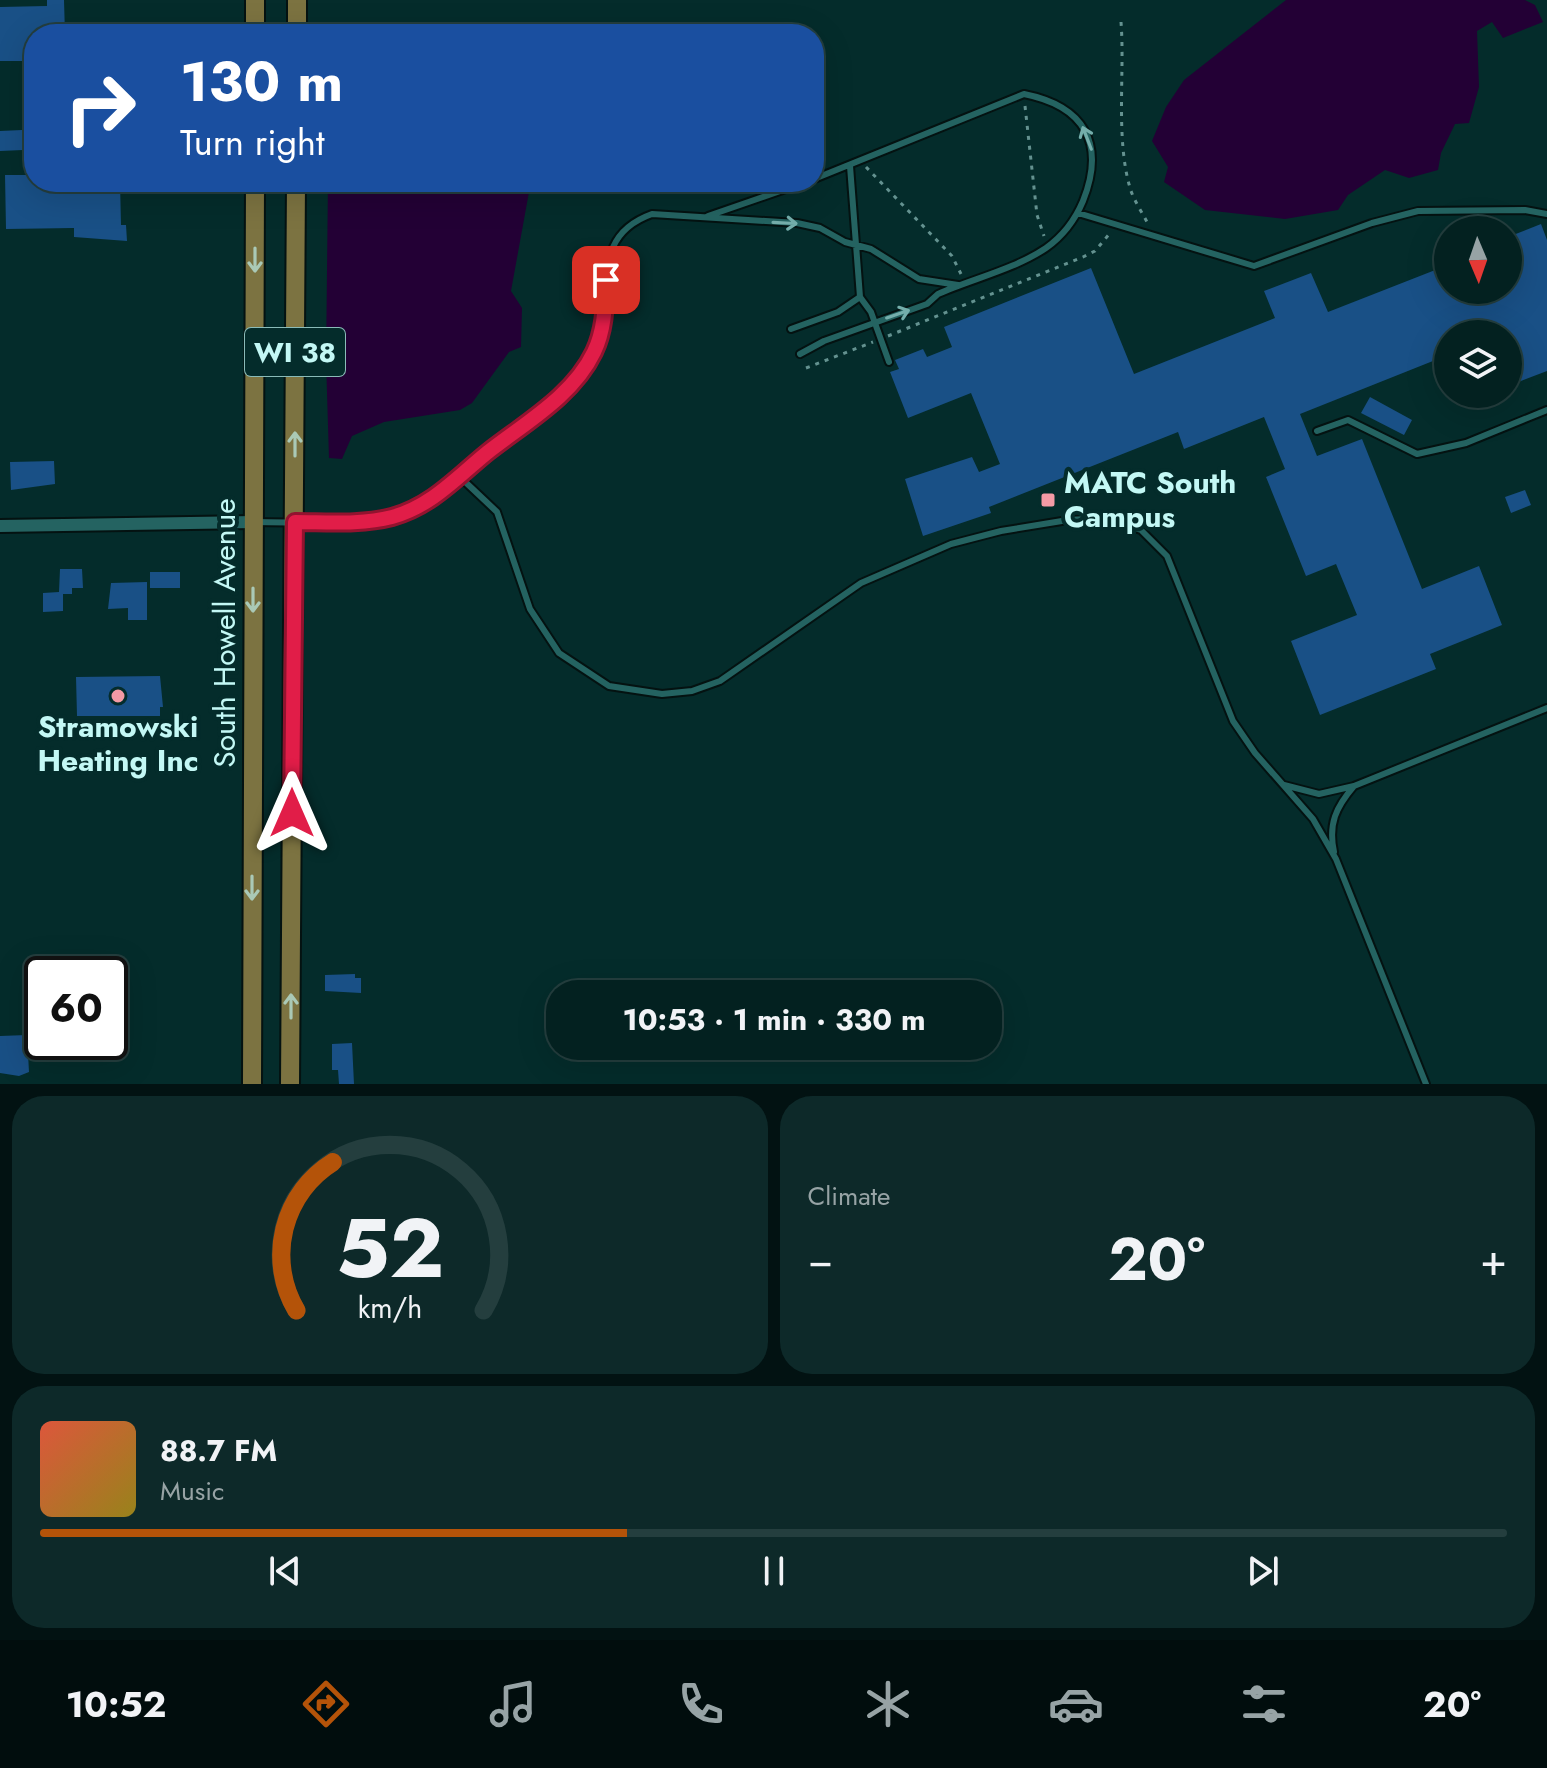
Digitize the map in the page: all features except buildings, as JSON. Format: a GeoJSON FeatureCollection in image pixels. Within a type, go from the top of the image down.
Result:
{"type":"FeatureCollection","features":[{"type":"Feature","properties":{"kind":"main road"},"geometry":{"type":"LineString","coordinates":[[255,0],[255,24]]}},
{"type":"Feature","properties":{"kind":"main road"},"geometry":{"type":"LineString","coordinates":[[297,0],[297,24]]}},
{"type":"Feature","properties":{"kind":"main road","name":"South Howell Avenue"},"geometry":{"type":"LineString","coordinates":[[252,1084],[255,192]]}},
{"type":"Feature","properties":{"kind":"main road","name":"WI 38"},"geometry":{"type":"LineString","coordinates":[[290,1084],[296,192]]}},
{"type":"Feature","properties":{"kind":"street"},"geometry":{"type":"LineString","coordinates":[[0,526],[254,522]]}},
{"type":"Feature","properties":{"kind":"lane"},"geometry":{"type":"LineString","coordinates":[[800,354],[824,341],[927,304],[938,294],[1044,250],[1064,234],[1078,213],[1092,172],[1093,156],[1085,129],[1062,106],[1024,94],[824,175]]}},
{"type":"Feature","properties":{"kind":"lane"},"geometry":{"type":"LineString","coordinates":[[850,166],[859,245],[860,297],[875,322],[889,362]]}},
{"type":"Feature","properties":{"kind":"lane"},"geometry":{"type":"LineString","coordinates":[[708,216],[777,192]]}},
{"type":"Feature","properties":{"kind":"lane"},"geometry":{"type":"LineString","coordinates":[[1078,213],[1254,266],[1372,223],[1418,211],[1525,210],[1547,214]]}},
{"type":"Feature","properties":{"kind":"lane"},"geometry":{"type":"LineString","coordinates":[[254,522],[365,521],[391,517],[432,499],[565,391],[583,370],[601,335],[609,256],[623,229],[652,214],[708,216],[724,221],[797,223],[820,228],[871,249],[919,279],[958,285]]}},
{"type":"Feature","properties":{"kind":"lane"},"geometry":{"type":"LineString","coordinates":[[791,329],[838,312],[860,297]]}},
{"type":"Feature","properties":{"kind":"lane"},"geometry":{"type":"LineString","coordinates":[[1317,431],[1348,420],[1417,454],[1466,443],[1547,410]]}},
{"type":"Feature","properties":{"kind":"lane"},"geometry":{"type":"LineString","coordinates":[[460,477],[497,512],[530,609],[559,653],[609,686],[662,694],[692,691],[720,681],[752,662],[861,583],[951,544],[1001,531],[1068,520],[1104,518],[1130,525],[1148,536],[1167,556],[1233,721],[1313,819],[1336,859],[1426,1084]]}},
{"type":"Feature","properties":{"kind":"lane"},"geometry":{"type":"LineString","coordinates":[[1283,784],[1319,794],[1354,786],[1547,708]]}},
{"type":"Feature","properties":{"kind":"lane"},"geometry":{"type":"LineString","coordinates":[[1336,859],[1330,833],[1339,804],[1354,786]]}},
{"type":"Feature","properties":{"kind":"path"},"geometry":{"type":"LineString","coordinates":[[1121,22],[1120,110],[1128,174],[1132,192],[1154,235]]}},
{"type":"Feature","properties":{"kind":"path"},"geometry":{"type":"LineString","coordinates":[[1024,94],[1044,250],[1040,274]]}},
{"type":"Feature","properties":{"kind":"path"},"geometry":{"type":"LineString","coordinates":[[863,160],[868,172],[952,256],[957,270],[986,296]]}},
{"type":"Feature","properties":{"kind":"path"},"geometry":{"type":"LineString","coordinates":[[806,368],[1095,251],[1116,223]]}},
{"type":"Feature","properties":{"kind":"shaded area"},"geometry":{"type":"Polygon","coordinates":[[[1286,0],[1525,0],[1535,5],[1543,22],[1503,38],[1492,22],[1477,31],[1479,87],[1469,123],[1455,124],[1441,153],[1438,170],[1409,178],[1385,170],[1348,195],[1338,210],[1285,219],[1205,210],[1164,182],[1168,167],[1152,141],[1166,107],[1184,80],[1286,0]]]}},
{"type":"Feature","properties":{"kind":"shaded area"},"geometry":{"type":"Polygon","coordinates":[[[328,192],[529,192],[511,291],[522,308],[521,347],[509,352],[472,403],[460,410],[384,422],[352,436],[342,459],[329,458],[326,360],[328,192]]]}},
{"type":"Feature","properties":{"kind":"place","name":"MATC South Campus"},"geometry":{"type":"Point","coordinates":[1048,500]}},
{"type":"Feature","properties":{"kind":"place","name":"Stramowski Heating Inc"},"geometry":{"type":"Point","coordinates":[118,696]}},
{"type":"Feature","properties":{"kind":"route"},"geometry":{"type":"LineString","coordinates":[[292,813],[295,522],[365,521],[391,517],[413,510],[441,493],[565,391],[583,370],[601,335],[605,319],[606,280]]}}]}
